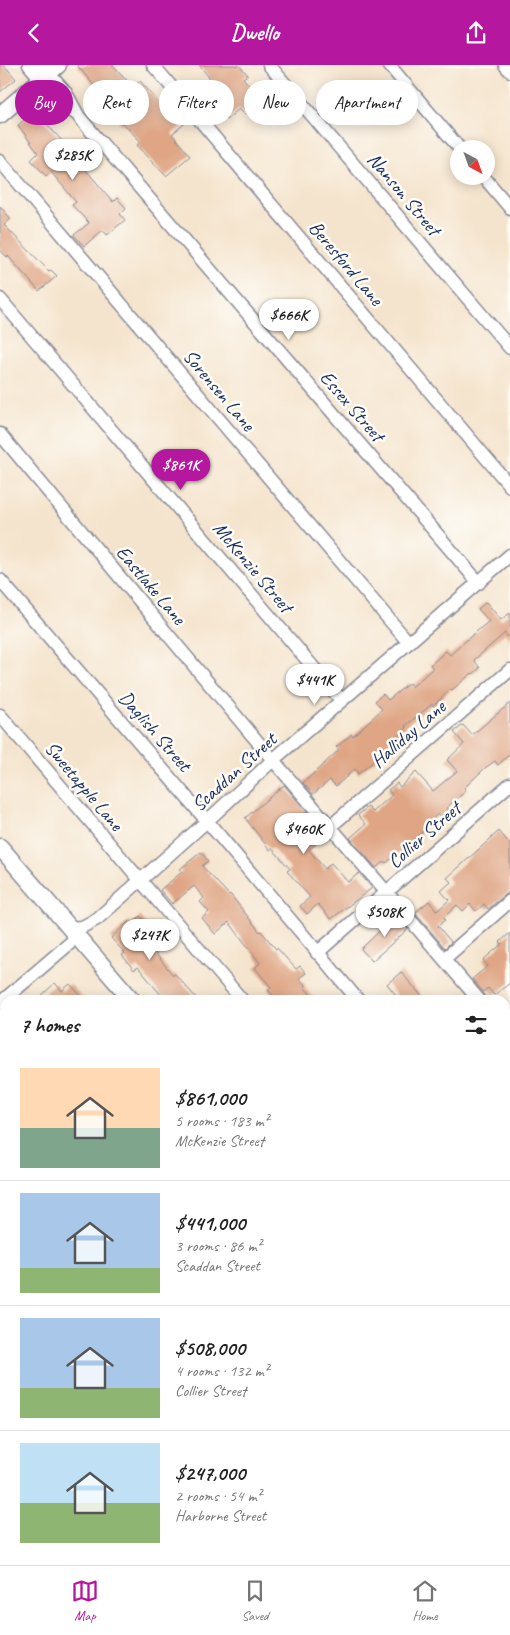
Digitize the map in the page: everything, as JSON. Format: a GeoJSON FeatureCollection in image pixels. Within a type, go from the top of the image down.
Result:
{"type":"FeatureCollection","features":[{"type":"Feature","properties":{"kind":"main road"},"geometry":{"type":"LineString","coordinates":[[0,115],[47,71]]}},
{"type":"Feature","properties":{"kind":"main road"},"geometry":{"type":"LineString","coordinates":[[0,847],[113,995]]}},
{"type":"Feature","properties":{"kind":"main road"},"geometry":{"type":"LineString","coordinates":[[0,862],[127,995]]}},
{"type":"Feature","properties":{"kind":"street","name":"Essex Street"},"geometry":{"type":"LineString","coordinates":[[29,65],[47,71],[66,93],[79,117],[479,583]]}},
{"type":"Feature","properties":{"kind":"street","name":"Beresford Lane"},"geometry":{"type":"LineString","coordinates":[[153,65],[510,486]]}},
{"type":"Feature","properties":{"kind":"street","name":"Nanson Street"},"geometry":{"type":"LineString","coordinates":[[269,65],[510,348]]}},
{"type":"Feature","properties":{"kind":"street"},"geometry":{"type":"LineString","coordinates":[[388,65],[452,140]]}},
{"type":"Feature","properties":{"kind":"street"},"geometry":{"type":"LineString","coordinates":[[505,65],[510,71]]}},
{"type":"Feature","properties":{"kind":"street","name":"Sorensen Lane"},"geometry":{"type":"LineString","coordinates":[[0,161],[409,643]]}},
{"type":"Feature","properties":{"kind":"street"},"geometry":{"type":"LineString","coordinates":[[491,185],[510,208]]}},
{"type":"Feature","properties":{"kind":"street","name":"McKenzie Street"},"geometry":{"type":"LineString","coordinates":[[0,299],[342,701]]}},
{"type":"Feature","properties":{"kind":"street","name":"Eastlake Lane"},"geometry":{"type":"LineString","coordinates":[[0,434],[475,995]]}},
{"type":"Feature","properties":{"kind":"street","name":"Scaddan Street"},"geometry":{"type":"LineString","coordinates":[[69,936],[97,919],[274,760],[510,555]]}},
{"type":"Feature","properties":{"kind":"street","name":"Daglish Street"},"geometry":{"type":"LineString","coordinates":[[0,580],[354,995]]}},
{"type":"Feature","properties":{"kind":"street","name":"Halliday Lane"},"geometry":{"type":"LineString","coordinates":[[330,826],[510,670]]}},
{"type":"Feature","properties":{"kind":"street","name":"Sweetapple Lane"},"geometry":{"type":"LineString","coordinates":[[0,715],[238,995]]}},
{"type":"Feature","properties":{"kind":"street","name":"Collier Street"},"geometry":{"type":"LineString","coordinates":[[317,953],[510,785]]}},
{"type":"Feature","properties":{"kind":"street"},"geometry":{"type":"LineString","coordinates":[[444,959],[510,901]]}},
{"type":"Feature","properties":{"kind":"street"},"geometry":{"type":"LineString","coordinates":[[7,995],[69,936]]}},
{"type":"Feature","properties":{"kind":"building"},"geometry":{"type":"Polygon","coordinates":[[[0,65],[4,65],[16,79],[0,92],[0,65]]]}},
{"type":"Feature","properties":{"kind":"building"},"geometry":{"type":"Polygon","coordinates":[[[77,65],[113,65],[127,80],[90,80],[77,65]]]}},
{"type":"Feature","properties":{"kind":"building"},"geometry":{"type":"Polygon","coordinates":[[[199,65],[239,65],[248,75],[243,78],[245,80],[244,114],[239,109],[234,113],[234,80],[211,80],[199,65]]]}},
{"type":"Feature","properties":{"kind":"building"},"geometry":{"type":"Polygon","coordinates":[[[149,91],[159,102],[159,125],[183,125],[172,134],[190,156],[166,176],[137,145],[141,142],[125,125],[149,125],[149,91]]]}},
{"type":"Feature","properties":{"kind":"building"},"geometry":{"type":"Polygon","coordinates":[[[18,125],[48,125],[63,142],[60,146],[78,167],[81,164],[113,202],[117,198],[126,208],[120,214],[125,220],[107,235],[103,230],[84,246],[74,235],[89,223],[72,205],[76,202],[51,172],[46,176],[31,160],[38,153],[18,125]]]}},
{"type":"Feature","properties":{"kind":"building"},"geometry":{"type":"Polygon","coordinates":[[[0,206],[11,219],[4,225],[49,271],[51,270],[57,276],[39,291],[8,256],[0,250],[0,206]]]}},
{"type":"Feature","properties":{"kind":"building"},"geometry":{"type":"Polygon","coordinates":[[[486,602],[501,620],[510,613],[510,639],[505,633],[474,660],[480,668],[405,726],[407,728],[391,742],[393,744],[358,774],[355,769],[336,786],[330,780],[313,794],[303,783],[339,750],[336,747],[352,734],[353,736],[382,709],[375,701],[383,694],[388,700],[409,683],[412,687],[433,668],[430,665],[446,651],[450,655],[489,621],[478,609],[486,602]]]}},
{"type":"Feature","properties":{"kind":"building"},"geometry":{"type":"Polygon","coordinates":[[[510,703],[510,754],[498,765],[495,761],[485,768],[464,788],[466,791],[447,807],[449,810],[440,817],[438,814],[423,827],[425,829],[395,858],[386,863],[384,861],[376,868],[350,838],[366,824],[358,815],[368,807],[373,812],[392,795],[388,790],[397,783],[400,787],[416,772],[433,791],[457,771],[447,760],[464,744],[454,732],[463,725],[472,735],[510,703]]]}},
{"type":"Feature","properties":{"kind":"building"},"geometry":{"type":"Polygon","coordinates":[[[284,785],[307,812],[292,824],[304,839],[318,826],[326,835],[309,850],[325,869],[331,863],[348,882],[359,873],[372,888],[331,919],[318,904],[307,914],[300,906],[310,897],[287,871],[290,869],[272,848],[270,850],[245,818],[284,785]]]}},
{"type":"Feature","properties":{"kind":"building"},"geometry":{"type":"Polygon","coordinates":[[[499,831],[510,844],[510,891],[488,909],[484,904],[476,911],[470,904],[463,911],[457,905],[443,918],[445,920],[438,926],[451,942],[445,948],[415,913],[429,901],[437,911],[449,900],[441,891],[451,882],[447,878],[499,831]]]}},
{"type":"Feature","properties":{"kind":"building"},"geometry":{"type":"Polygon","coordinates":[[[201,852],[208,861],[202,866],[230,894],[276,949],[296,969],[300,966],[306,973],[299,978],[311,995],[272,995],[268,990],[271,987],[255,968],[260,963],[229,922],[215,934],[202,918],[209,912],[200,902],[204,898],[194,886],[172,904],[160,890],[182,872],[180,869],[201,852]]]}},
{"type":"Feature","properties":{"kind":"building"},"geometry":{"type":"Polygon","coordinates":[[[396,915],[408,929],[372,961],[361,949],[396,915]]]}},
{"type":"Feature","properties":{"kind":"building"},"geometry":{"type":"Polygon","coordinates":[[[140,916],[149,927],[144,932],[158,950],[155,953],[173,975],[175,974],[194,995],[161,995],[138,967],[134,970],[122,955],[125,953],[111,938],[129,921],[132,924],[140,916]]]}},
{"type":"Feature","properties":{"kind":"building"},"geometry":{"type":"Polygon","coordinates":[[[510,933],[510,983],[494,995],[488,988],[483,992],[472,979],[488,966],[483,960],[502,944],[500,942],[510,933]]]}},
{"type":"Feature","properties":{"kind":"building"},"geometry":{"type":"Polygon","coordinates":[[[401,972],[421,995],[396,995],[387,984],[401,972]]]}},
{"type":"Feature","properties":{"kind":"building"},"geometry":{"type":"Polygon","coordinates":[[[55,983],[62,991],[70,984],[80,995],[42,995],[55,983]]]}}]}
